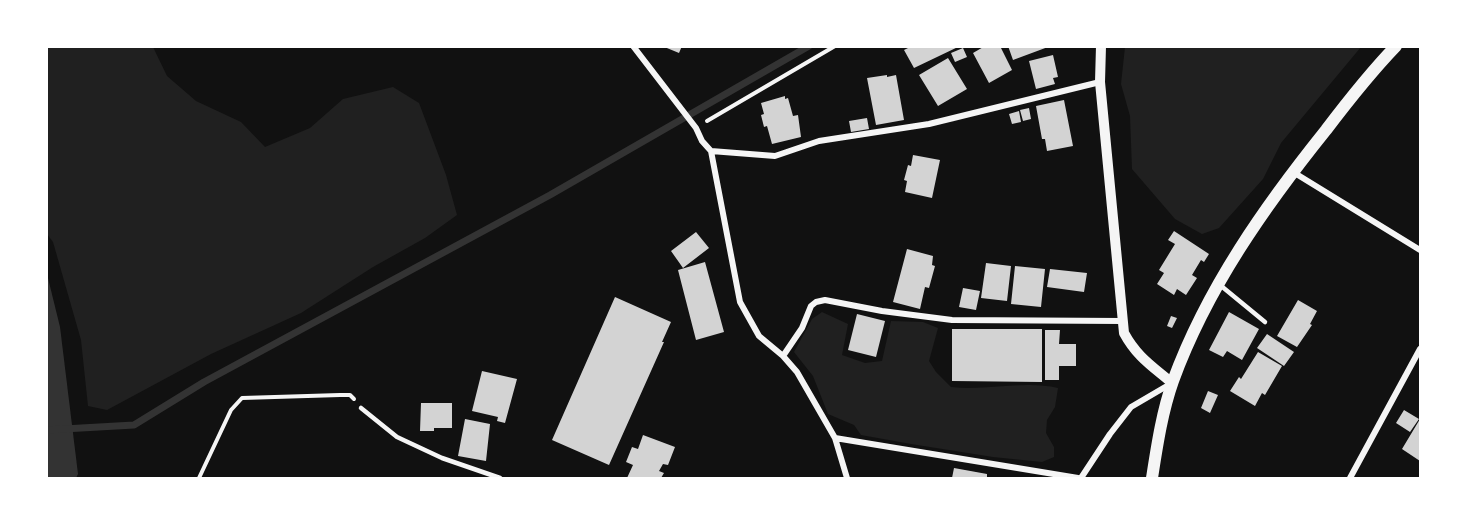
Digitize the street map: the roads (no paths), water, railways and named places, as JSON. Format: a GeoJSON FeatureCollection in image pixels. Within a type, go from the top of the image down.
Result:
{"type":"FeatureCollection","features":[{"type":"Feature","properties":{"kind":"main road"},"geometry":{"type":"LineString","coordinates":[[1152,478],[1159,433],[1172,383],[1189,342],[1218,284],[1255,224],[1292,171],[1375,68],[1396,46]]}},
{"type":"Feature","properties":{"kind":"street"},"geometry":{"type":"LineString","coordinates":[[633,46],[711,151],[740,302],[759,336],[783,356],[797,372],[835,438],[847,478]]}},
{"type":"Feature","properties":{"kind":"street"},"geometry":{"type":"LineString","coordinates":[[835,438],[1080,478],[1131,407],[1172,383],[1133,350],[1124,333],[1100,82],[1101,46]]}},
{"type":"Feature","properties":{"kind":"street"},"geometry":{"type":"LineString","coordinates":[[711,151],[775,156],[819,141],[929,124],[1100,82]]}},
{"type":"Feature","properties":{"kind":"street"},"geometry":{"type":"LineString","coordinates":[[1292,171],[1420,250]]}},
{"type":"Feature","properties":{"kind":"street"},"geometry":{"type":"LineString","coordinates":[[783,356],[802,328],[811,306],[825,300],[882,311],[952,320],[1123,321]]}},
{"type":"Feature","properties":{"kind":"street"},"geometry":{"type":"LineString","coordinates":[[1350,478],[1420,349]]}},
{"type":"Feature","properties":{"kind":"lane"},"geometry":{"type":"LineString","coordinates":[[1218,284],[1265,322]]}},
{"type":"Feature","properties":{"kind":"lane"},"geometry":{"type":"LineString","coordinates":[[361,408],[397,437],[442,458],[500,478]]}},
{"type":"Feature","properties":{"kind":"waterway"},"geometry":{"type":"LineString","coordinates":[[46,430],[134,425],[204,382],[550,195],[809,46]]}}]}
